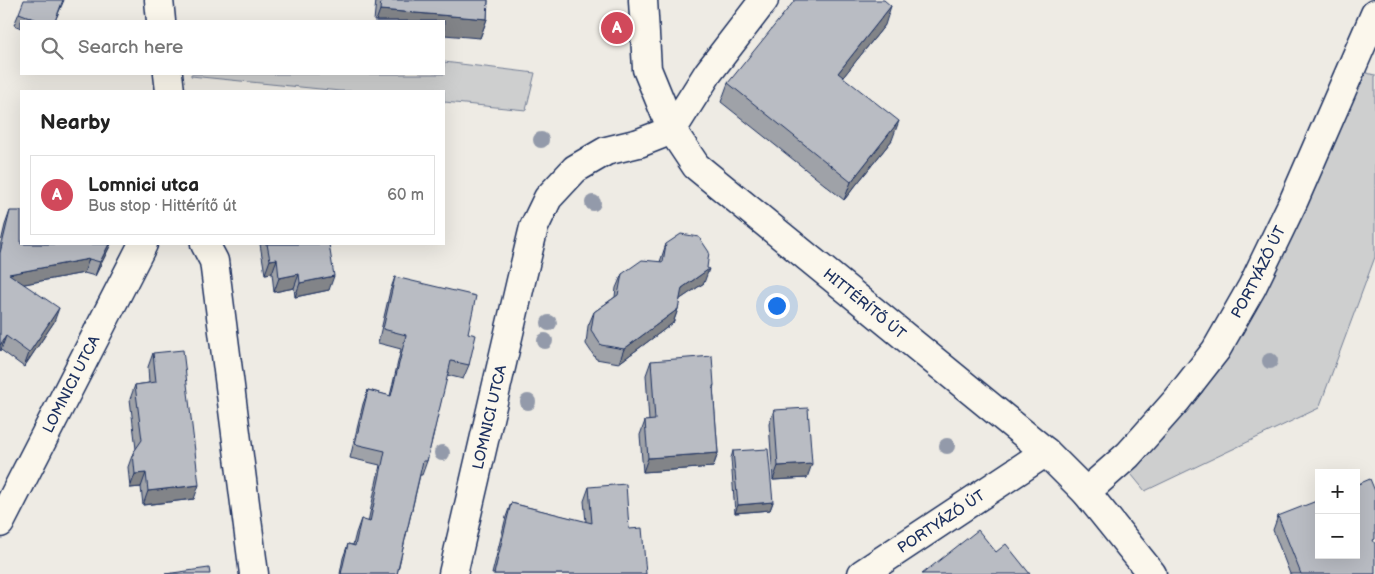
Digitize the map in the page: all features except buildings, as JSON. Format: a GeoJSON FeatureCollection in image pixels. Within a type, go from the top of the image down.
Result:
{"type":"FeatureCollection","features":[{"type":"Feature","properties":{"kind":"street"},"geometry":{"type":"LineString","coordinates":[[158,0],[161,20]]}},
{"type":"Feature","properties":{"kind":"street","name":"HITTÉRÍTŐ ÚT"},"geometry":{"type":"LineString","coordinates":[[643,0],[647,69],[672,130],[696,166],[1046,452],[1086,492],[1152,574]]}},
{"type":"Feature","properties":{"kind":"street"},"geometry":{"type":"LineString","coordinates":[[672,130],[708,73],[764,0]]}},
{"type":"Feature","properties":{"kind":"street","name":"PORTYÁZÓ ÚT"},"geometry":{"type":"LineString","coordinates":[[1086,492],[1134,448],[1177,400],[1216,350],[1252,287],[1294,200],[1375,14]]}},
{"type":"Feature","properties":{"kind":"street"},"geometry":{"type":"LineString","coordinates":[[168,75],[170,90]]}},
{"type":"Feature","properties":{"kind":"street","name":"LOMNICI UTCA"},"geometry":{"type":"LineString","coordinates":[[453,574],[520,281],[534,227],[548,198],[575,169],[606,151],[639,143],[672,130]]}},
{"type":"Feature","properties":{"kind":"street","name":"LOMNICI UTCA"},"geometry":{"type":"LineString","coordinates":[[0,524],[142,245]]}},
{"type":"Feature","properties":{"kind":"street"},"geometry":{"type":"LineString","coordinates":[[206,245],[214,261],[254,574]]}},
{"type":"Feature","properties":{"kind":"street","name":"PORTYÁZÓ ÚT"},"geometry":{"type":"LineString","coordinates":[[862,574],[1046,452]]}},
{"type":"Feature","properties":{"kind":"shaded area"},"geometry":{"type":"Polygon","coordinates":[[[445,62],[535,73],[526,110],[445,102],[445,90],[330,90],[191,76],[445,75],[445,62]]]}},
{"type":"Feature","properties":{"kind":"shaded area"},"geometry":{"type":"Polygon","coordinates":[[[1362,72],[1375,75],[1375,257],[1319,408],[1145,491],[1127,469],[1202,393],[1292,237],[1362,72]]]}},
{"type":"Feature","properties":{"kind":"place","name":"Lomnici utca"},"geometry":{"type":"Point","coordinates":[617,28]}}]}
